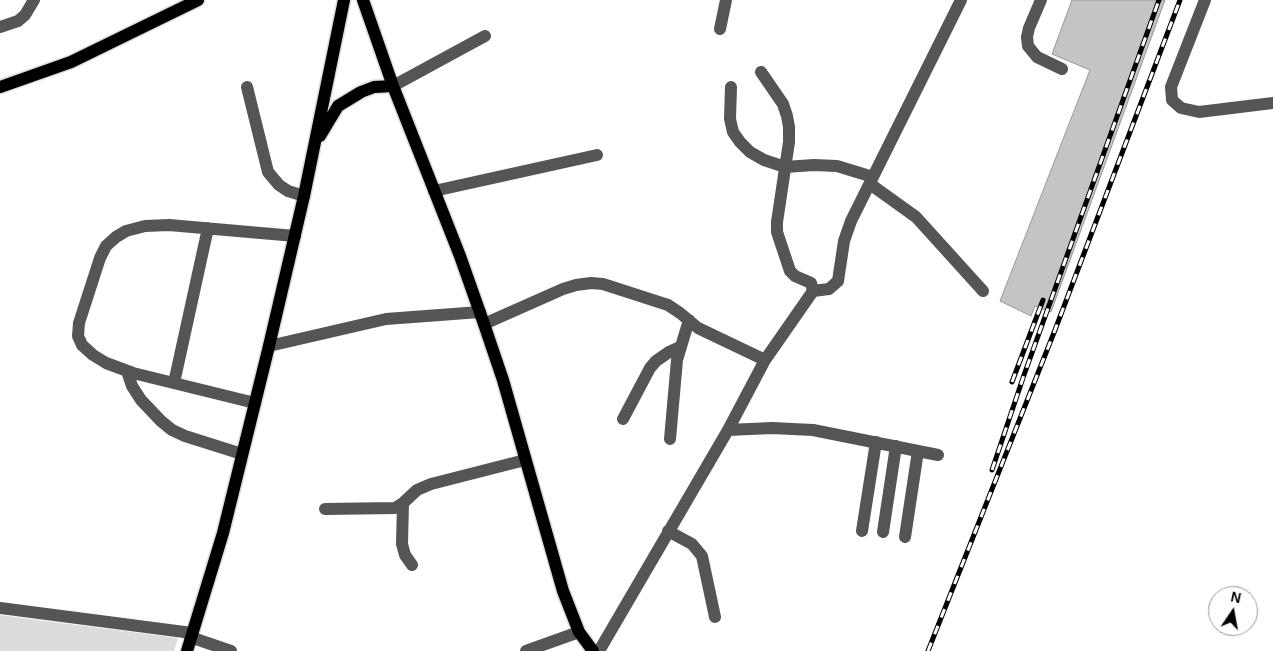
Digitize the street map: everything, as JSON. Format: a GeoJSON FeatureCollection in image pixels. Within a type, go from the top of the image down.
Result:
{"type":"FeatureCollection","features":[{"type":"Feature","properties":{"kind":"main road"},"geometry":{"type":"LineString","coordinates":[[0,87],[71,62],[198,0]]}},
{"type":"Feature","properties":{"kind":"main road"},"geometry":{"type":"LineString","coordinates":[[186,651],[223,533],[269,346],[304,196],[344,0]]}},
{"type":"Feature","properties":{"kind":"main road"},"geometry":{"type":"LineString","coordinates":[[363,0],[393,86],[482,318],[503,380],[563,591],[579,632],[589,649]]}},
{"type":"Feature","properties":{"kind":"main road"},"geometry":{"type":"LineString","coordinates":[[315,144],[338,106],[361,92],[374,87],[393,86]]}},
{"type":"Feature","properties":{"kind":"street"},"geometry":{"type":"LineString","coordinates":[[0,27],[18,21],[25,15],[34,0]]}},
{"type":"Feature","properties":{"kind":"street"},"geometry":{"type":"LineString","coordinates":[[720,28],[726,0]]}},
{"type":"Feature","properties":{"kind":"street"},"geometry":{"type":"LineString","coordinates":[[599,651],[728,430],[765,360],[813,291],[829,289],[838,281],[848,228],[961,0]]}},
{"type":"Feature","properties":{"kind":"street"},"geometry":{"type":"LineString","coordinates":[[1041,0],[1029,28],[1028,46],[1037,57],[1062,69]]}},
{"type":"Feature","properties":{"kind":"street"},"geometry":{"type":"LineString","coordinates":[[1204,0],[1171,87],[1172,100],[1181,108],[1199,112],[1273,103]]}},
{"type":"Feature","properties":{"kind":"street"},"geometry":{"type":"LineString","coordinates":[[393,86],[485,36]]}},
{"type":"Feature","properties":{"kind":"street"},"geometry":{"type":"LineString","coordinates":[[761,72],[777,94],[787,116],[789,142],[777,232],[790,270],[795,276],[811,283],[813,291]]}},
{"type":"Feature","properties":{"kind":"street"},"geometry":{"type":"LineString","coordinates":[[247,87],[268,172],[279,185],[288,191],[304,196]]}},
{"type":"Feature","properties":{"kind":"street"},"geometry":{"type":"LineString","coordinates":[[731,88],[730,119],[733,132],[750,152],[764,160],[785,167],[837,166],[871,181],[916,217],[983,292]]}},
{"type":"Feature","properties":{"kind":"street"},"geometry":{"type":"LineString","coordinates":[[434,191],[597,155]]}},
{"type":"Feature","properties":{"kind":"street"},"geometry":{"type":"LineString","coordinates":[[255,402],[127,371],[106,363],[82,345],[78,336],[79,323],[100,258],[106,246],[126,231],[145,226],[169,225],[295,236]]}},
{"type":"Feature","properties":{"kind":"street"},"geometry":{"type":"LineString","coordinates":[[174,383],[208,228]]}},
{"type":"Feature","properties":{"kind":"street"},"geometry":{"type":"LineString","coordinates":[[269,346],[386,319],[482,318],[576,285],[591,283],[613,286],[668,305],[704,331],[765,360]]}},
{"type":"Feature","properties":{"kind":"street"},"geometry":{"type":"LineString","coordinates":[[670,439],[680,347],[689,320]]}},
{"type":"Feature","properties":{"kind":"street"},"geometry":{"type":"LineString","coordinates":[[622,419],[650,368],[670,352],[680,347]]}},
{"type":"Feature","properties":{"kind":"street"},"geometry":{"type":"LineString","coordinates":[[127,371],[132,386],[141,400],[172,430],[242,454]]}},
{"type":"Feature","properties":{"kind":"street"},"geometry":{"type":"LineString","coordinates":[[728,430],[772,428],[813,430],[938,455]]}},
{"type":"Feature","properties":{"kind":"street"},"geometry":{"type":"LineString","coordinates":[[862,532],[876,442]]}},
{"type":"Feature","properties":{"kind":"street"},"geometry":{"type":"LineString","coordinates":[[883,532],[896,446]]}},
{"type":"Feature","properties":{"kind":"street"},"geometry":{"type":"LineString","coordinates":[[905,537],[918,451]]}},
{"type":"Feature","properties":{"kind":"street"},"geometry":{"type":"LineString","coordinates":[[326,509],[390,509],[403,504],[417,490],[431,484],[525,460]]}},
{"type":"Feature","properties":{"kind":"street"},"geometry":{"type":"LineString","coordinates":[[403,504],[402,544],[406,556],[412,565]]}},
{"type":"Feature","properties":{"kind":"street"},"geometry":{"type":"LineString","coordinates":[[668,531],[692,544],[702,556],[715,617]]}},
{"type":"Feature","properties":{"kind":"street"},"geometry":{"type":"LineString","coordinates":[[0,608],[191,635],[231,651]]}},
{"type":"Feature","properties":{"kind":"street"},"geometry":{"type":"LineString","coordinates":[[526,651],[579,632]]}},
{"type":"Feature","properties":{"kind":"shaded area"},"geometry":{"type":"Polygon","coordinates":[[[0,615],[178,638],[174,651],[0,651],[0,615]]]}},
{"type":"Feature","properties":{"kind":"building"},"geometry":{"type":"Polygon","coordinates":[[[1072,0],[1165,0],[1051,312],[1035,306],[1031,316],[1000,301],[1090,70],[1052,54],[1072,0]]]}},
{"type":"Feature","properties":{"kind":"railway"},"geometry":{"type":"LineString","coordinates":[[992,470],[1024,375],[1159,0]]}},
{"type":"Feature","properties":{"kind":"railway"},"geometry":{"type":"LineString","coordinates":[[928,651],[1055,330],[1180,0]]}},
{"type":"Feature","properties":{"kind":"railway"},"geometry":{"type":"LineString","coordinates":[[1012,382],[1043,300]]}}]}
